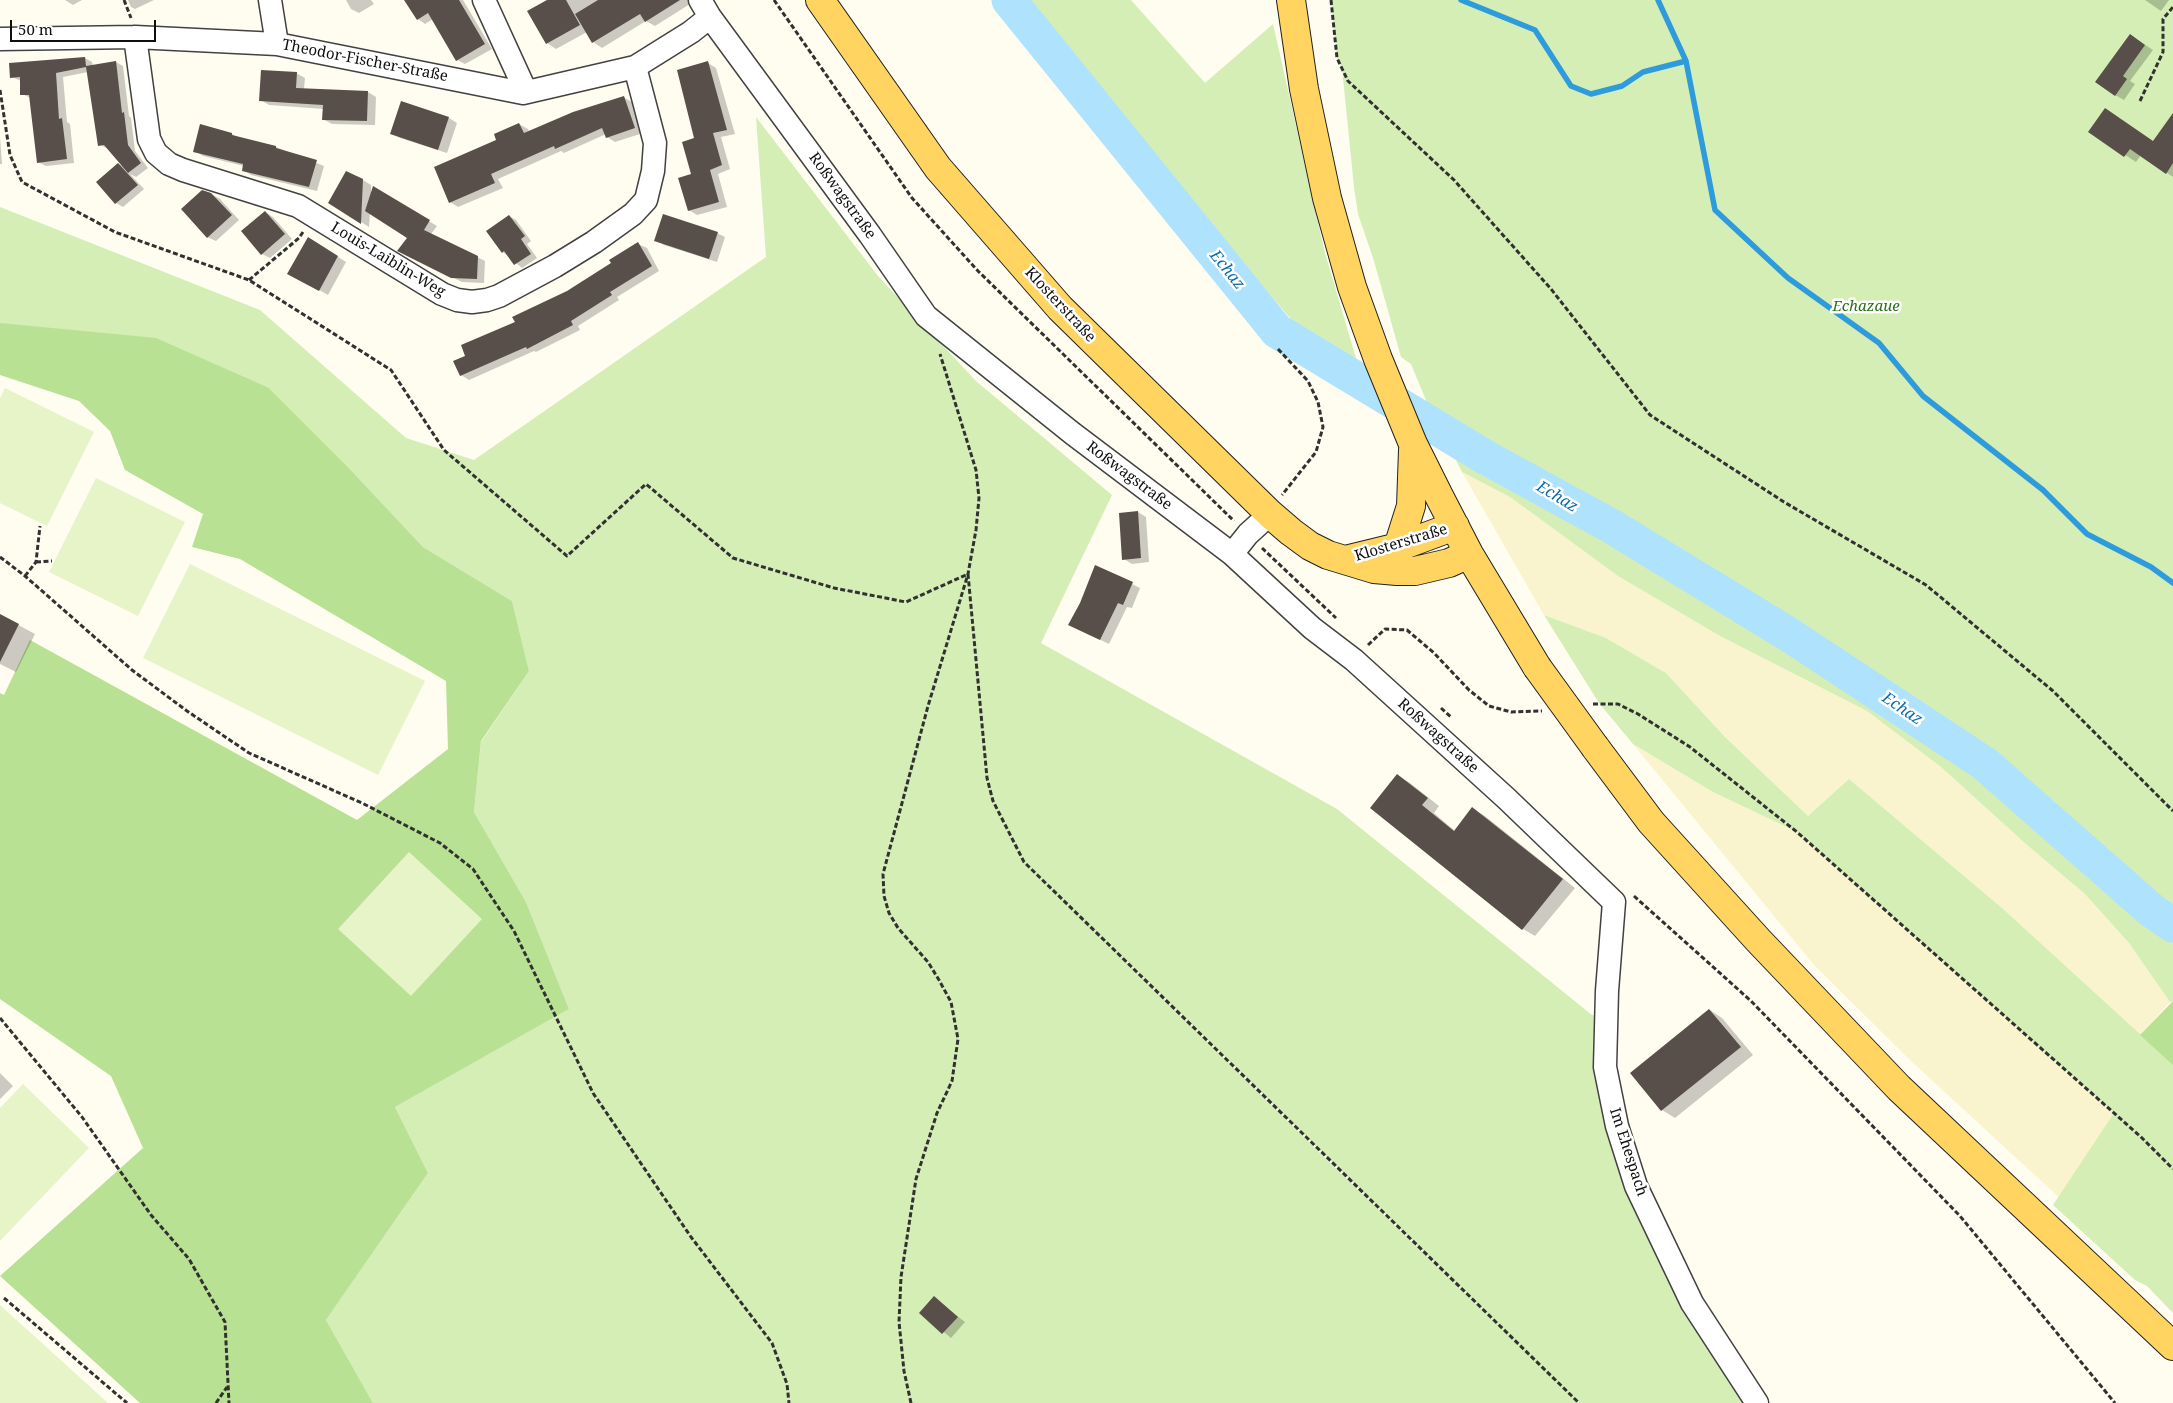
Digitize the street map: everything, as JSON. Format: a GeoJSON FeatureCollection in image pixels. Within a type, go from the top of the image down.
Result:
{"type":"FeatureCollection","features":[{"type":"Feature","properties":{"kind":"main road","name":"Klosterstraße"},"geometry":{"type":"LineString","coordinates":[[820,0],[938,168],[1053,301],[1270,514],[1310,546],[1328,555],[1374,569],[1415,571],[1449,563],[1469,554]]}},
{"type":"Feature","properties":{"kind":"main road"},"geometry":{"type":"LineString","coordinates":[[1290,0],[1304,89],[1319,166],[1352,287],[1408,433],[1469,554],[1537,667],[1595,747],[1665,836],[1758,940],[1899,1088],[2173,1346]]}},
{"type":"Feature","properties":{"kind":"main road"},"geometry":{"type":"LineString","coordinates":[[1398,547],[1411,506],[1413,488],[1408,433]]}},
{"type":"Feature","properties":{"kind":"main road","name":"Klosterstraße"},"geometry":{"type":"LineString","coordinates":[[1348,560],[1398,547],[1454,526]]}},
{"type":"Feature","properties":{"kind":"street"},"geometry":{"type":"LineString","coordinates":[[270,0],[277,44]]}},
{"type":"Feature","properties":{"kind":"street"},"geometry":{"type":"LineString","coordinates":[[484,0],[522,83],[523,93]]}},
{"type":"Feature","properties":{"kind":"street","name":"Theodor-Fischer-Straße"},"geometry":{"type":"LineString","coordinates":[[0,39],[134,37],[277,44],[523,93],[634,67],[691,32],[705,9]]}},
{"type":"Feature","properties":{"kind":"street","name":"Roßwagstraße"},"geometry":{"type":"LineString","coordinates":[[705,9],[926,316],[1072,433],[1232,554],[1312,628],[1354,660],[1493,786],[1614,902]]}},
{"type":"Feature","properties":{"kind":"street","name":"Louis-Laiblin-Weg"},"geometry":{"type":"LineString","coordinates":[[134,37],[146,125],[156,154],[169,164],[183,170],[298,206],[442,294],[457,300],[472,302],[499,296],[537,276],[594,242],[633,214],[646,200],[653,171],[655,143],[634,67]]}},
{"type":"Feature","properties":{"kind":"street"},"geometry":{"type":"LineString","coordinates":[[1232,554],[1248,534],[1270,514]]}},
{"type":"Feature","properties":{"kind":"street","name":"Im Ehespach"},"geometry":{"type":"LineString","coordinates":[[1614,902],[1607,991],[1605,1067],[1617,1126],[1636,1186],[1692,1303],[1757,1403]]}},
{"type":"Feature","properties":{"kind":"path"},"geometry":{"type":"LineString","coordinates":[[774,0],[844,102],[919,205],[978,271],[1335,617]]}},
{"type":"Feature","properties":{"kind":"path"},"geometry":{"type":"LineString","coordinates":[[1331,0],[1337,58],[1348,81],[1454,180],[1552,289],[1650,415],[1784,502],[1926,585],[2053,691],[2173,811]]}},
{"type":"Feature","properties":{"kind":"path"},"geometry":{"type":"LineString","coordinates":[[2140,101],[2163,52],[2163,19],[2173,7]]}},
{"type":"Feature","properties":{"kind":"path"},"geometry":{"type":"LineString","coordinates":[[0,90],[10,155],[22,182],[115,232],[250,280],[391,370],[444,450],[567,556],[646,484],[733,558],[834,588],[906,602],[968,574]]}},
{"type":"Feature","properties":{"kind":"path"},"geometry":{"type":"LineString","coordinates":[[250,280],[299,238],[313,215]]}},
{"type":"Feature","properties":{"kind":"path"},"geometry":{"type":"LineString","coordinates":[[1270,514],[1288,486],[1316,452],[1323,427],[1318,402],[1308,381],[1278,349]]}},
{"type":"Feature","properties":{"kind":"path"},"geometry":{"type":"LineString","coordinates":[[911,1403],[904,1372],[899,1322],[901,1278],[916,1179],[938,1113],[952,1081],[958,1039],[951,1002],[939,980],[928,962],[898,928],[889,913],[884,896],[883,874],[930,696],[968,574],[976,530],[979,498],[976,470],[939,352]]}},
{"type":"Feature","properties":{"kind":"path"},"geometry":{"type":"LineString","coordinates":[[25,576],[36,562],[40,526]]}},
{"type":"Feature","properties":{"kind":"path"},"geometry":{"type":"LineString","coordinates":[[0,557],[25,576],[132,670],[187,711],[249,753],[362,803],[440,843],[473,869],[514,931],[593,1093],[691,1236],[772,1343],[787,1384],[789,1403]]}},
{"type":"Feature","properties":{"kind":"path"},"geometry":{"type":"LineString","coordinates":[[36,562],[52,561]]}},
{"type":"Feature","properties":{"kind":"path"},"geometry":{"type":"LineString","coordinates":[[968,574],[988,778],[993,801],[1024,862],[1579,1403]]}},
{"type":"Feature","properties":{"kind":"path"},"geometry":{"type":"LineString","coordinates":[[1797,832],[2141,1137],[2173,1169]]}},
{"type":"Feature","properties":{"kind":"path"},"geometry":{"type":"LineString","coordinates":[[1751,1001],[1960,1216],[2115,1403]]}},
{"type":"Feature","properties":{"kind":"path"},"geometry":{"type":"LineString","coordinates":[[0,1018],[82,1118],[151,1215],[189,1259],[225,1322],[229,1403]]}},
{"type":"Feature","properties":{"kind":"path"},"geometry":{"type":"LineString","coordinates":[[4,1298],[126,1403]]}},
{"type":"Feature","properties":{"kind":"path"},"geometry":{"type":"LineString","coordinates":[[216,1403],[227,1386]]}},
{"type":"Feature","properties":{"kind":"shaded area"},"geometry":{"type":"Polygon","coordinates":[[[1462,472],[1510,497],[1618,576],[1720,636],[1867,711],[1941,767],[2027,845],[2085,894],[2129,943],[2170,1002],[2140,1035],[2002,908],[1849,779],[1808,816],[1725,737],[1666,673],[1606,638],[1544,615],[1462,472]]]}},
{"type":"Feature","properties":{"kind":"shaded area"},"geometry":{"type":"Polygon","coordinates":[[[1633,744],[1713,792],[1797,832],[2141,1137],[2064,1202],[1911,1061],[1815,966],[1633,744]]]}},
{"type":"Feature","properties":{"kind":"green space"},"geometry":{"type":"Polygon","coordinates":[[[1018,0],[1131,0],[1205,83],[1273,24],[1325,253],[1358,365],[1308,339],[1018,0]]]}},
{"type":"Feature","properties":{"kind":"green space","name":"Echazaue"},"geometry":{"type":"Polygon","coordinates":[[[1331,0],[2173,0],[2173,1001],[2170,1002],[2129,943],[2085,894],[2027,845],[1941,767],[1867,711],[1720,636],[1618,576],[1510,497],[1462,472],[1428,405],[1411,364],[1401,357],[1374,261],[1358,214],[1342,68],[1337,58],[1331,0]]]}},
{"type":"Feature","properties":{"kind":"green space"},"geometry":{"type":"Polygon","coordinates":[[[756,117],[878,276],[976,381],[1112,495],[1041,643],[1337,809],[1592,1015],[1607,1016],[1636,1186],[1757,1403],[373,1403],[326,1320],[428,1173],[395,1107],[569,1009],[526,902],[474,812],[481,742],[529,671],[512,601],[423,547],[347,466],[269,388],[0,323],[0,207],[260,310],[406,438],[474,460],[766,257],[756,117]],[[1127,961],[1327,1160],[1527,1353],[1127,961]]]}},
{"type":"Feature","properties":{"kind":"green space"},"geometry":{"type":"Polygon","coordinates":[[[0,323],[156,338],[269,388],[347,466],[423,547],[512,601],[529,671],[481,741],[474,812],[526,902],[569,1009],[395,1107],[428,1173],[326,1320],[373,1403],[140,1403],[0,1276],[143,1148],[111,1076],[0,999],[0,693],[4,695],[30,640],[357,820],[448,749],[446,681],[240,559],[192,547],[203,514],[125,470],[110,431],[79,401],[0,375],[0,323]]]}},
{"type":"Feature","properties":{"kind":"green space"},"geometry":{"type":"Polygon","coordinates":[[[5,388],[94,432],[47,526],[0,503],[0,398],[5,388]]]}},
{"type":"Feature","properties":{"kind":"green space"},"geometry":{"type":"Polygon","coordinates":[[[96,478],[185,522],[138,616],[49,572],[96,478]]]}},
{"type":"Feature","properties":{"kind":"green space"},"geometry":{"type":"Polygon","coordinates":[[[190,564],[425,681],[378,775],[143,658],[190,564]]]}},
{"type":"Feature","properties":{"kind":"green space"},"geometry":{"type":"Polygon","coordinates":[[[1544,615],[1606,638],[1666,673],[1725,737],[1808,816],[1849,779],[2002,908],[2153,1046],[2173,1005],[2173,1313],[2147,1286],[2135,1280],[2053,1205],[2114,1113],[1797,832],[1713,792],[1633,744],[1599,703],[1544,615]]]}},
{"type":"Feature","properties":{"kind":"green space"},"geometry":{"type":"Polygon","coordinates":[[[409,852],[482,919],[411,996],[338,929],[409,852]]]}},
{"type":"Feature","properties":{"kind":"green space"},"geometry":{"type":"Polygon","coordinates":[[[2173,1001],[2173,1065],[2140,1035],[2173,1001]]]}},
{"type":"Feature","properties":{"kind":"green space"},"geometry":{"type":"Polygon","coordinates":[[[23,1084],[89,1148],[0,1241],[0,1108],[23,1084]]]}},
{"type":"Feature","properties":{"kind":"green space"},"geometry":{"type":"Polygon","coordinates":[[[0,1305],[108,1403],[0,1403],[0,1305]]]}},
{"type":"Feature","properties":{"kind":"building"},"geometry":{"type":"Polygon","coordinates":[[[404,0],[459,0],[485,44],[456,61],[428,13],[417,20],[404,0]]]}},
{"type":"Feature","properties":{"kind":"building"},"geometry":{"type":"Polygon","coordinates":[[[547,0],[566,0],[580,25],[546,44],[527,11],[547,0]]]}},
{"type":"Feature","properties":{"kind":"building"},"geometry":{"type":"Polygon","coordinates":[[[598,0],[680,0],[645,22],[640,14],[592,43],[575,14],[598,0]]]}},
{"type":"Feature","properties":{"kind":"building"},"geometry":{"type":"Polygon","coordinates":[[[2130,34],[2145,45],[2123,76],[2127,79],[2115,96],[2095,82],[2130,34]]]}},
{"type":"Feature","properties":{"kind":"building"},"geometry":{"type":"Polygon","coordinates":[[[85,57],[86,66],[116,61],[128,145],[141,163],[128,173],[104,145],[98,146],[86,67],[56,73],[59,119],[62,118],[67,159],[37,163],[29,95],[20,95],[20,77],[10,78],[9,63],[85,57]]]}},
{"type":"Feature","properties":{"kind":"building"},"geometry":{"type":"Polygon","coordinates":[[[708,61],[727,130],[713,133],[722,165],[710,170],[719,202],[688,211],[678,178],[691,174],[682,142],[694,138],[677,70],[708,61]]]}},
{"type":"Feature","properties":{"kind":"building"},"geometry":{"type":"Polygon","coordinates":[[[261,70],[297,72],[296,88],[368,91],[367,121],[322,120],[323,105],[259,101],[261,70]]]}},
{"type":"Feature","properties":{"kind":"building"},"geometry":{"type":"Polygon","coordinates":[[[624,96],[635,128],[606,138],[602,128],[555,149],[554,146],[491,174],[495,183],[449,203],[434,167],[496,140],[494,134],[519,123],[524,133],[573,112],[624,96]]]}},
{"type":"Feature","properties":{"kind":"building"},"geometry":{"type":"Polygon","coordinates":[[[401,101],[449,117],[438,150],[390,134],[401,101]]]}},
{"type":"Feature","properties":{"kind":"building"},"geometry":{"type":"Polygon","coordinates":[[[2105,108],[2153,141],[2173,113],[2173,163],[2166,174],[2130,149],[2124,157],[2088,132],[2105,108]]]}},
{"type":"Feature","properties":{"kind":"building"},"geometry":{"type":"Polygon","coordinates":[[[200,124],[317,160],[309,187],[242,171],[243,164],[193,152],[200,124]]]}},
{"type":"Feature","properties":{"kind":"building"},"geometry":{"type":"Polygon","coordinates":[[[118,163],[138,185],[115,204],[96,182],[118,163]]]}},
{"type":"Feature","properties":{"kind":"building"},"geometry":{"type":"Polygon","coordinates":[[[346,171],[363,179],[361,224],[328,203],[346,171]]]}},
{"type":"Feature","properties":{"kind":"building"},"geometry":{"type":"Polygon","coordinates":[[[373,186],[430,220],[424,230],[478,256],[477,279],[451,278],[397,251],[407,238],[365,211],[373,186]]]}},
{"type":"Feature","properties":{"kind":"building"},"geometry":{"type":"Polygon","coordinates":[[[202,190],[211,193],[232,215],[207,238],[181,209],[202,190]]]}},
{"type":"Feature","properties":{"kind":"building"},"geometry":{"type":"Polygon","coordinates":[[[265,211],[285,234],[261,255],[241,231],[265,211]]]}},
{"type":"Feature","properties":{"kind":"building"},"geometry":{"type":"Polygon","coordinates":[[[663,214],[718,232],[709,259],[654,241],[663,214]]]}},
{"type":"Feature","properties":{"kind":"building"},"geometry":{"type":"Polygon","coordinates":[[[509,215],[525,236],[521,239],[531,254],[514,265],[504,251],[502,253],[486,231],[509,215]]]}},
{"type":"Feature","properties":{"kind":"building"},"geometry":{"type":"Polygon","coordinates":[[[308,237],[338,256],[319,291],[287,274],[308,237]]]}},
{"type":"Feature","properties":{"kind":"building"},"geometry":{"type":"Polygon","coordinates":[[[638,242],[652,266],[610,292],[612,295],[571,321],[573,325],[527,349],[526,347],[460,376],[453,361],[465,356],[461,345],[515,322],[512,317],[567,291],[611,263],[609,260],[638,242]]]}},
{"type":"Feature","properties":{"kind":"building"},"geometry":{"type":"Polygon","coordinates":[[[1138,511],[1141,558],[1122,560],[1119,513],[1138,511]]]}},
{"type":"Feature","properties":{"kind":"building"},"geometry":{"type":"Polygon","coordinates":[[[1095,565],[1133,582],[1123,605],[1118,603],[1100,640],[1068,625],[1080,603],[1095,565]]]}},
{"type":"Feature","properties":{"kind":"building"},"geometry":{"type":"Polygon","coordinates":[[[0,614],[19,624],[0,662],[0,614]]]}},
{"type":"Feature","properties":{"kind":"building"},"geometry":{"type":"Polygon","coordinates":[[[1397,774],[1428,798],[1422,805],[1454,831],[1472,807],[1563,879],[1522,930],[1370,808],[1397,774]]]}},
{"type":"Feature","properties":{"kind":"building"},"geometry":{"type":"Polygon","coordinates":[[[1709,1009],[1741,1047],[1661,1111],[1630,1073],[1709,1009]]]}},
{"type":"Feature","properties":{"kind":"building"},"geometry":{"type":"Polygon","coordinates":[[[934,1296],[958,1317],[942,1334],[919,1313],[934,1296]]]}},
{"type":"Feature","properties":{"kind":"waterway","name":"Echaz"},"geometry":{"type":"LineString","coordinates":[[1009,0],[1277,331],[1485,457],[1611,526],[1788,634],[1985,764],[2151,910],[2173,925]]}},
{"type":"Feature","properties":{"kind":"waterway"},"geometry":{"type":"LineString","coordinates":[[1461,0],[1535,30],[1571,86],[1591,94],[1622,86],[1643,72],[1686,61]]}},
{"type":"Feature","properties":{"kind":"waterway"},"geometry":{"type":"LineString","coordinates":[[1658,0],[1686,61],[1715,210],[1788,278],[1879,343],[1923,396],[2043,490],[2087,534],[2151,567],[2173,583]]}}]}
